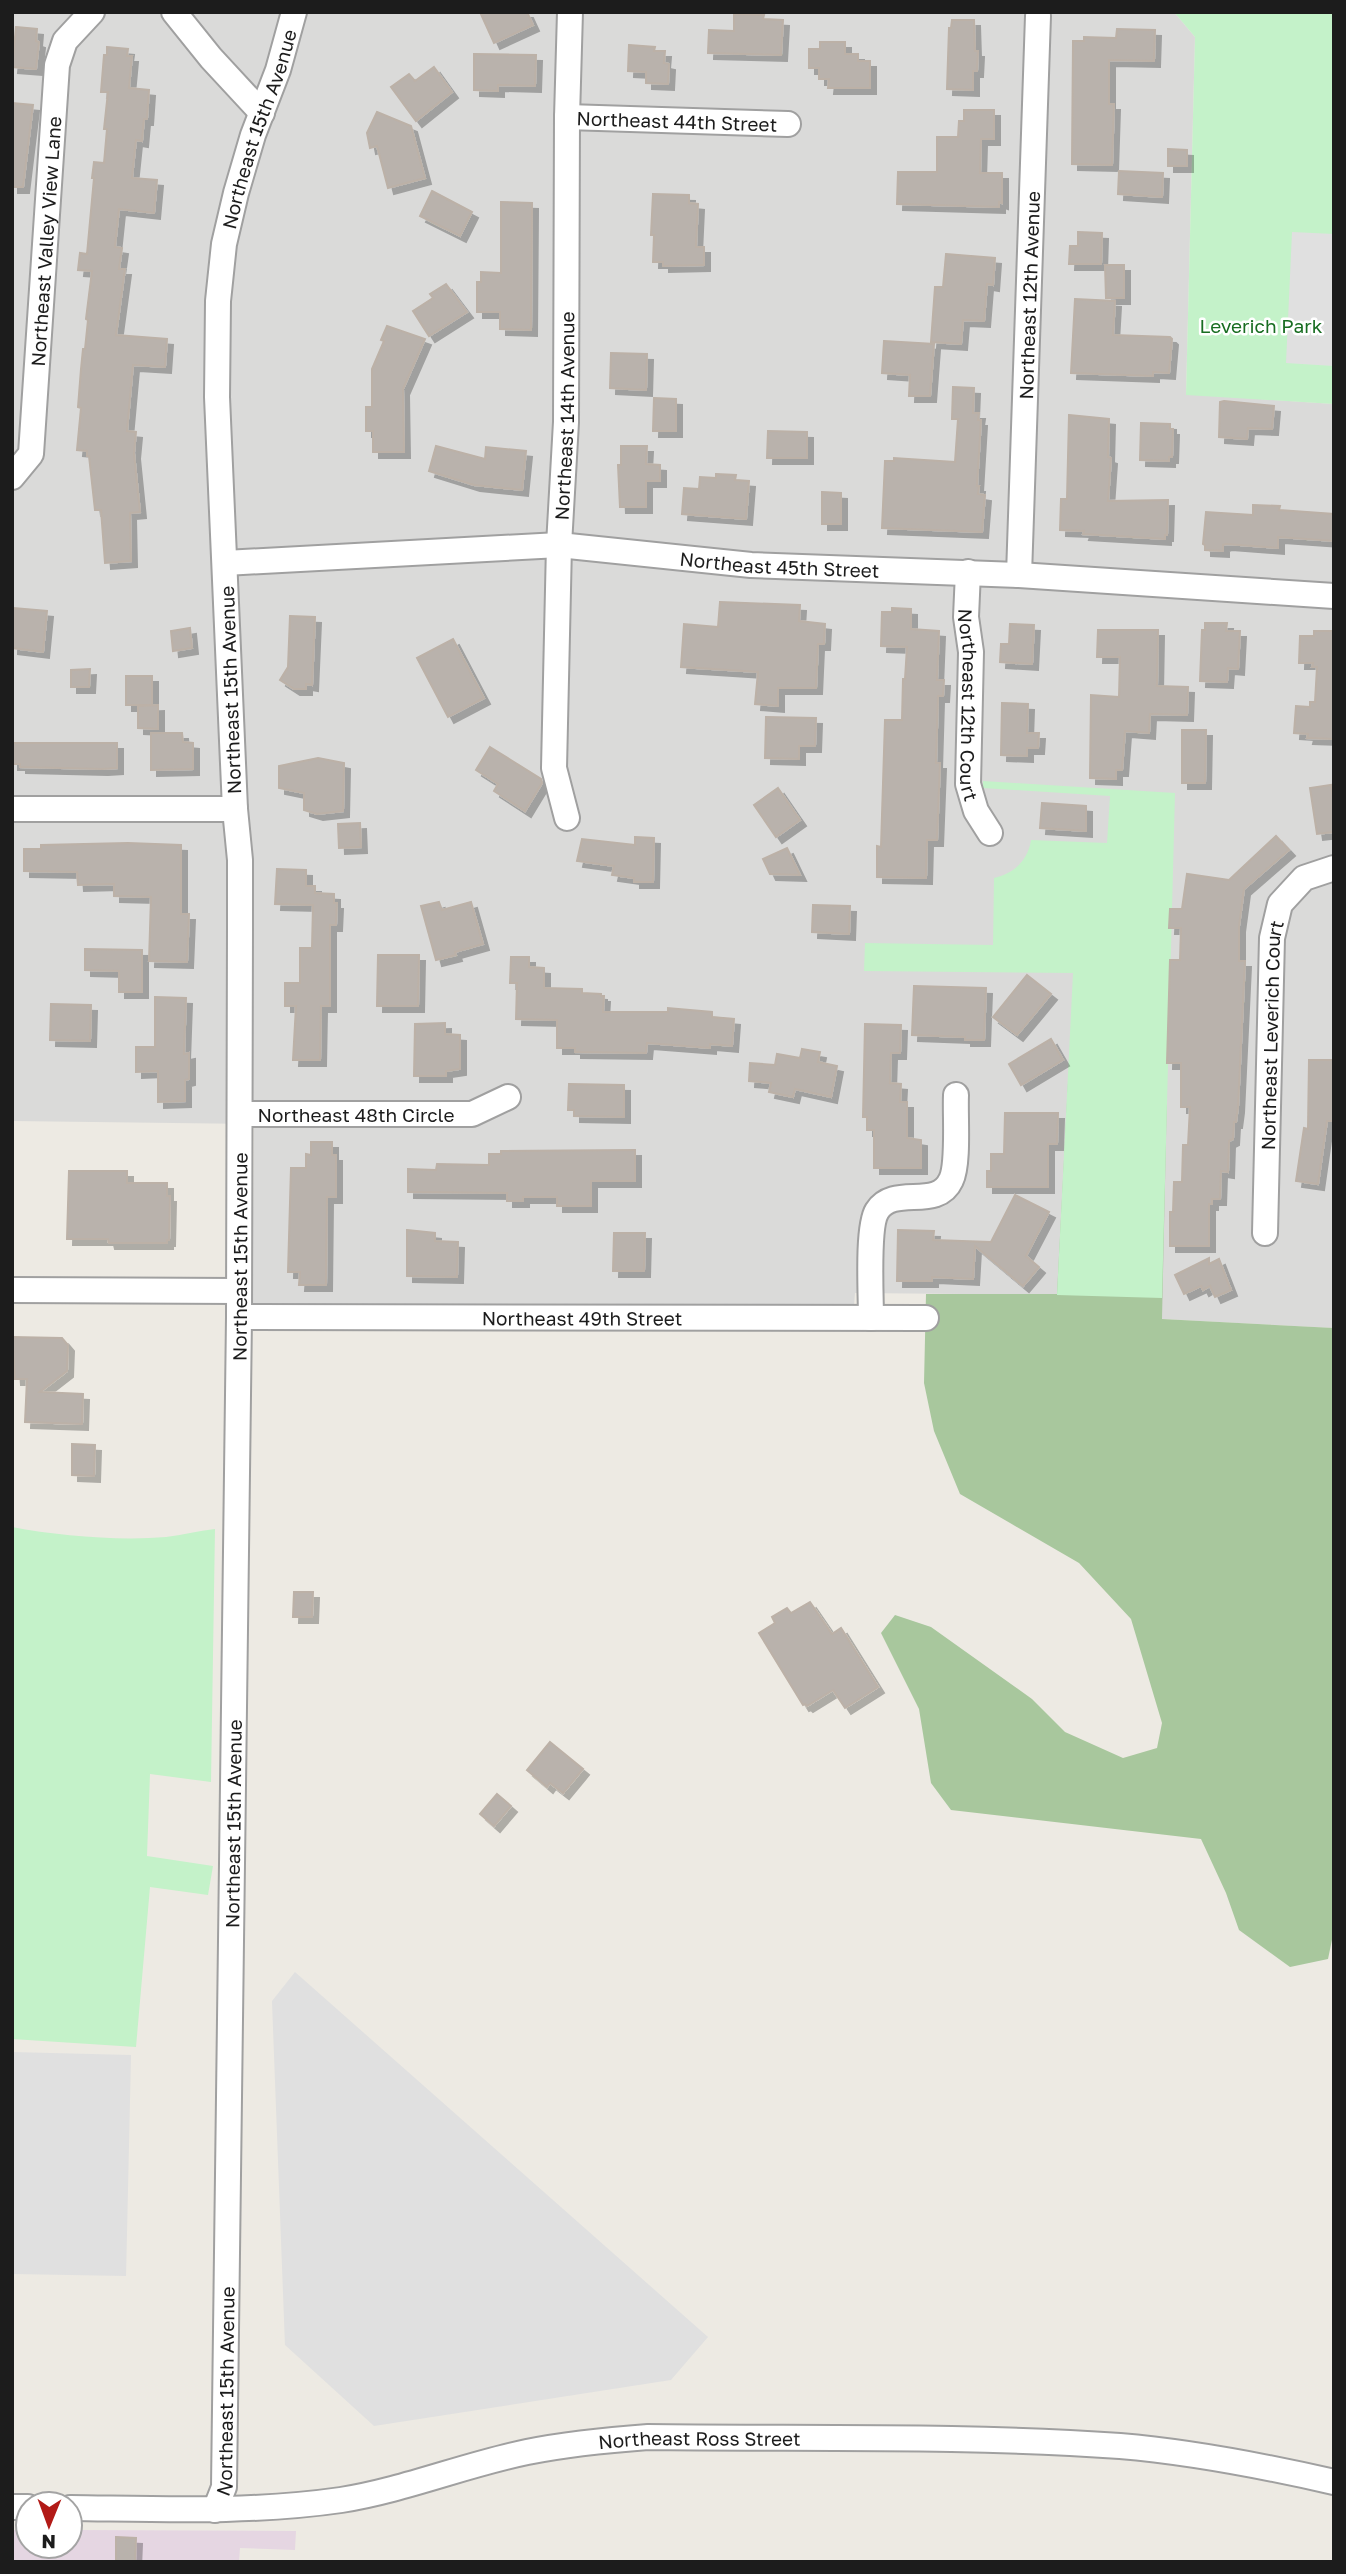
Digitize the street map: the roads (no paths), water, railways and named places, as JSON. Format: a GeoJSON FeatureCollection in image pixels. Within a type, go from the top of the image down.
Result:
{"type":"FeatureCollection","features":[{"type":"Feature","properties":{"kind":"street","name":"Northeast Valley View Lane"},"geometry":{"type":"LineString","coordinates":[[12,477],[31,454],[57,65],[65,41],[92,12]]}},
{"type":"Feature","properties":{"kind":"street"},"geometry":{"type":"LineString","coordinates":[[174,12],[227,77],[262,113]]}},
{"type":"Feature","properties":{"kind":"street","name":"Northeast 15th Avenue"},"geometry":{"type":"LineString","coordinates":[[215,2510],[224,2487],[240,1114],[240,860],[235,808],[217,397],[218,301],[224,244],[247,156],[278,70],[294,12]]}},
{"type":"Feature","properties":{"kind":"street","name":"Northeast 14th Avenue"},"geometry":{"type":"LineString","coordinates":[[567,818],[554,768],[559,545],[566,422],[570,12]]}},
{"type":"Feature","properties":{"kind":"street","name":"Northeast 12th Avenue"},"geometry":{"type":"LineString","coordinates":[[1019,575],[1038,16]]}},
{"type":"Feature","properties":{"kind":"street","name":"Northeast 44th Street"},"geometry":{"type":"LineString","coordinates":[[567,117],[788,124]]}},
{"type":"Feature","properties":{"kind":"street","name":"Northeast 45th Street"},"geometry":{"type":"LineString","coordinates":[[225,563],[559,545],[751,565],[968,572],[1334,596]]}},
{"type":"Feature","properties":{"kind":"street","name":"Northeast 12th Court"},"geometry":{"type":"LineString","coordinates":[[968,572],[966,617],[971,652],[968,784],[976,811],[990,833]]}},
{"type":"Feature","properties":{"kind":"street"},"geometry":{"type":"LineString","coordinates":[[12,809],[235,808]]}},
{"type":"Feature","properties":{"kind":"street","name":"Northeast Leverich Court"},"geometry":{"type":"LineString","coordinates":[[1265,1233],[1272,937],[1280,904],[1304,878],[1334,868]]}},
{"type":"Feature","properties":{"kind":"street"},"geometry":{"type":"LineString","coordinates":[[871,1318],[874,1218],[884,1203],[893,1199],[931,1196],[947,1187],[954,1170],[956,1094]]}},
{"type":"Feature","properties":{"kind":"street","name":"Northeast 48th Circle"},"geometry":{"type":"LineString","coordinates":[[240,1114],[472,1114],[508,1097]]}},
{"type":"Feature","properties":{"kind":"street"},"geometry":{"type":"LineString","coordinates":[[12,1290],[239,1291]]}},
{"type":"Feature","properties":{"kind":"street","name":"Northeast 49th Street"},"geometry":{"type":"LineString","coordinates":[[239,1317],[926,1318]]}},
{"type":"Feature","properties":{"kind":"street","name":"Northeast Ross Street"},"geometry":{"type":"LineString","coordinates":[[84,2508],[215,2510],[342,2499],[412,2484],[525,2452],[648,2437],[1014,2441],[1121,2446],[1195,2455],[1334,2482]]}},
{"type":"Feature","properties":{"kind":"park label","name":"Leverich Park"},"geometry":{"type":"Point","coordinates":[1261,325]}}]}
